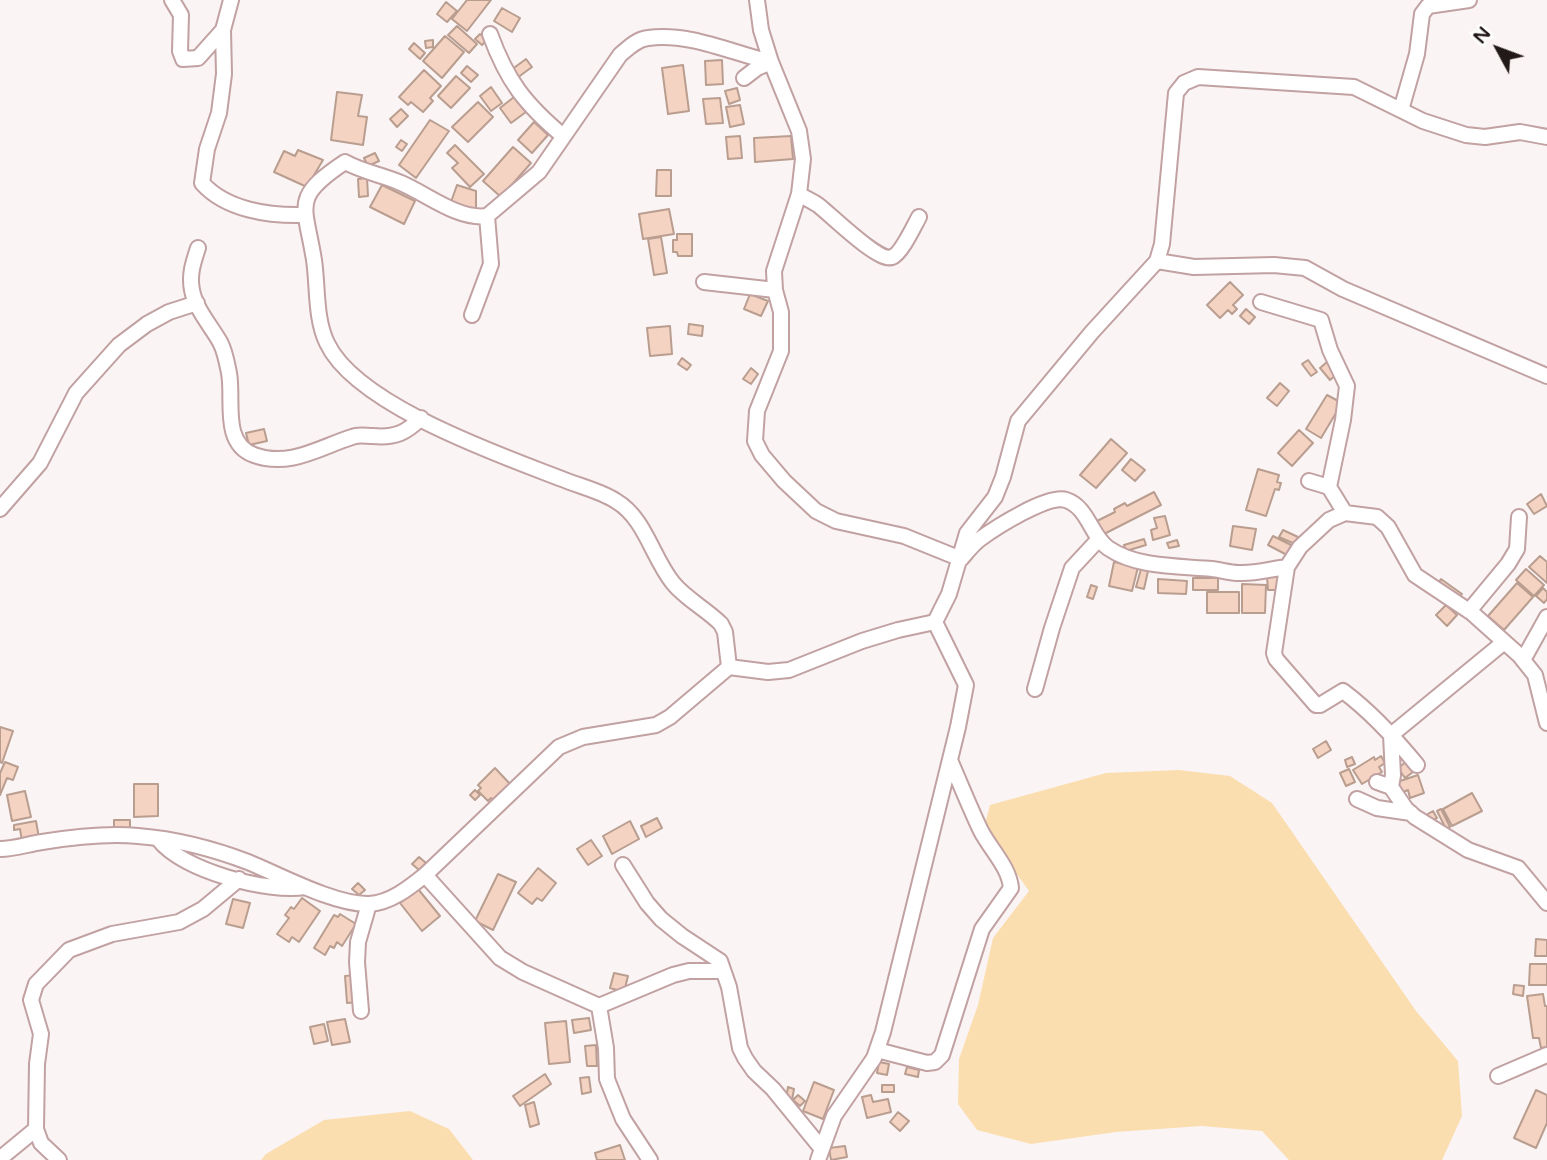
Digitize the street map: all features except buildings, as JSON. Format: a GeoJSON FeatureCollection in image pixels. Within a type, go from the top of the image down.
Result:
{"type":"FeatureCollection","features":[{"type":"Feature","properties":{"kind":"street"},"geometry":{"type":"LineString","coordinates":[[172,0],[181,15],[180,51],[183,59],[198,58],[223,30]]}},
{"type":"Feature","properties":{"kind":"street"},"geometry":{"type":"LineString","coordinates":[[231,0],[223,30],[219,113],[207,149],[202,183],[211,194],[232,205],[288,216],[304,215]]}},
{"type":"Feature","properties":{"kind":"street"},"geometry":{"type":"LineString","coordinates":[[757,0],[761,30],[799,131],[803,159],[799,194],[774,271],[775,290],[781,312],[782,341],[757,411],[755,441],[762,455],[783,481],[816,511],[836,521],[904,536],[961,559]]}},
{"type":"Feature","properties":{"kind":"street"},"geometry":{"type":"LineString","coordinates":[[1401,110],[1417,54],[1422,13],[1429,6],[1469,0]]}},
{"type":"Feature","properties":{"kind":"street"},"geometry":{"type":"LineString","coordinates":[[490,34],[500,64],[531,109],[563,136]]}},
{"type":"Feature","properties":{"kind":"street"},"geometry":{"type":"LineString","coordinates":[[729,667],[725,632],[721,624],[672,582],[635,516],[616,500],[485,448],[421,418],[380,396],[337,359],[322,331],[314,259],[304,215],[309,194],[328,173],[345,162],[400,182],[455,210],[471,216],[487,216],[539,172],[620,55],[637,41],[647,37],[681,39],[771,62]]}},
{"type":"Feature","properties":{"kind":"street"},"geometry":{"type":"LineString","coordinates":[[744,78],[771,62]]}},
{"type":"Feature","properties":{"kind":"street"},"geometry":{"type":"LineString","coordinates":[[935,622],[961,559],[967,533],[995,498],[1018,421],[1101,321],[1157,261],[1165,217],[1176,93],[1184,83],[1198,77],[1354,87],[1423,121],[1466,135],[1485,137],[1520,132],[1547,137]]}},
{"type":"Feature","properties":{"kind":"street"},"geometry":{"type":"LineString","coordinates":[[799,194],[815,203],[874,253],[887,258],[898,252],[919,217]]}},
{"type":"Feature","properties":{"kind":"street"},"geometry":{"type":"LineString","coordinates":[[472,314],[491,264],[487,216]]}},
{"type":"Feature","properties":{"kind":"street"},"geometry":{"type":"LineString","coordinates":[[198,248],[191,269],[191,289],[222,345],[229,376],[231,424],[236,439],[253,454],[289,459],[321,451],[356,435],[387,438],[407,431],[421,418]]}},
{"type":"Feature","properties":{"kind":"street"},"geometry":{"type":"LineString","coordinates":[[1157,261],[1194,267],[1293,265],[1305,268],[1343,289],[1547,376]]}},
{"type":"Feature","properties":{"kind":"street"},"geometry":{"type":"LineString","coordinates":[[704,282],[775,290]]}},
{"type":"Feature","properties":{"kind":"street"},"geometry":{"type":"LineString","coordinates":[[1261,302],[1321,320],[1330,350],[1344,377],[1347,396],[1329,487]]}},
{"type":"Feature","properties":{"kind":"street"},"geometry":{"type":"LineString","coordinates":[[0,509],[40,463],[76,393],[119,345],[147,324],[170,312],[197,303]]}},
{"type":"Feature","properties":{"kind":"street"},"geometry":{"type":"LineString","coordinates":[[1309,481],[1329,487],[1345,513]]}},
{"type":"Feature","properties":{"kind":"street"},"geometry":{"type":"LineString","coordinates":[[961,559],[978,540],[1022,514],[1064,499],[1074,504],[1083,514],[1098,540],[1121,555],[1152,563],[1241,573],[1287,567]]}},
{"type":"Feature","properties":{"kind":"street"},"geometry":{"type":"LineString","coordinates":[[1417,765],[1391,735],[1343,691],[1321,705],[1312,703],[1274,653],[1287,567],[1300,547],[1317,530],[1329,520],[1345,513],[1377,517],[1388,527],[1415,575],[1469,611],[1523,660],[1535,675],[1547,723]]}},
{"type":"Feature","properties":{"kind":"street"},"geometry":{"type":"LineString","coordinates":[[1469,611],[1508,565],[1517,549],[1519,517]]}},
{"type":"Feature","properties":{"kind":"street"},"geometry":{"type":"LineString","coordinates":[[1035,689],[1072,568],[1098,540]]}},
{"type":"Feature","properties":{"kind":"street"},"geometry":{"type":"LineString","coordinates":[[1523,660],[1547,617]]}},
{"type":"Feature","properties":{"kind":"street"},"geometry":{"type":"LineString","coordinates":[[0,849],[43,841],[113,835],[159,839],[244,860],[306,887],[351,902],[369,904],[387,900],[408,889],[425,875],[559,747],[583,737],[656,725],[670,717],[729,667],[768,672],[789,670],[862,641],[935,622]]}},
{"type":"Feature","properties":{"kind":"street"},"geometry":{"type":"LineString","coordinates":[[820,1155],[834,1116],[877,1050],[950,760],[965,685],[935,622]]}},
{"type":"Feature","properties":{"kind":"street"},"geometry":{"type":"LineString","coordinates":[[1503,643],[1391,735],[1384,785],[1410,813],[1468,850],[1518,868],[1547,903]]}},
{"type":"Feature","properties":{"kind":"street"},"geometry":{"type":"LineString","coordinates":[[877,1050],[927,1063],[935,1062],[942,1055],[982,929],[1011,888],[1008,872],[985,839],[950,760]]}},
{"type":"Feature","properties":{"kind":"street"},"geometry":{"type":"LineString","coordinates":[[1357,799],[1377,808],[1410,813]]}},
{"type":"Feature","properties":{"kind":"street"},"geometry":{"type":"LineString","coordinates":[[159,839],[164,846],[189,863],[286,890],[306,887]]}},
{"type":"Feature","properties":{"kind":"street"},"geometry":{"type":"LineString","coordinates":[[623,865],[647,903],[662,919],[720,961],[729,987],[740,1048],[745,1058],[774,1089],[820,1155]]}},
{"type":"Feature","properties":{"kind":"street"},"geometry":{"type":"LineString","coordinates":[[425,875],[500,958],[523,972],[599,1006],[673,975],[689,971],[723,971]]}},
{"type":"Feature","properties":{"kind":"street"},"geometry":{"type":"LineString","coordinates":[[59,1160],[41,1143],[36,1129],[37,1064],[41,1034],[31,1000],[36,984],[69,950],[112,934],[179,922],[203,909],[239,879]]}},
{"type":"Feature","properties":{"kind":"street"},"geometry":{"type":"LineString","coordinates":[[362,1011],[357,962],[358,942],[369,904]]}},
{"type":"Feature","properties":{"kind":"street"},"geometry":{"type":"LineString","coordinates":[[599,1006],[606,1048],[607,1079],[623,1119],[650,1160]]}},
{"type":"Feature","properties":{"kind":"street"},"geometry":{"type":"LineString","coordinates":[[1498,1076],[1547,1055]]}},
{"type":"Feature","properties":{"kind":"street"},"geometry":{"type":"LineString","coordinates":[[3,1159],[36,1129]]}},
{"type":"Feature","properties":{"kind":"shaded area"},"geometry":{"type":"Polygon","coordinates":[[[1179,770],[1230,776],[1272,803],[1416,1011],[1458,1061],[1462,1116],[1442,1160],[1289,1160],[1262,1131],[1201,1126],[1116,1132],[1031,1144],[977,1130],[958,1104],[959,1059],[978,1005],[993,938],[1029,891],[984,828],[990,805],[1106,773],[1179,770]]]}},
{"type":"Feature","properties":{"kind":"shaded area"},"geometry":{"type":"Polygon","coordinates":[[[410,1111],[449,1129],[473,1160],[261,1160],[266,1154],[324,1120],[410,1111]]]}}]}
